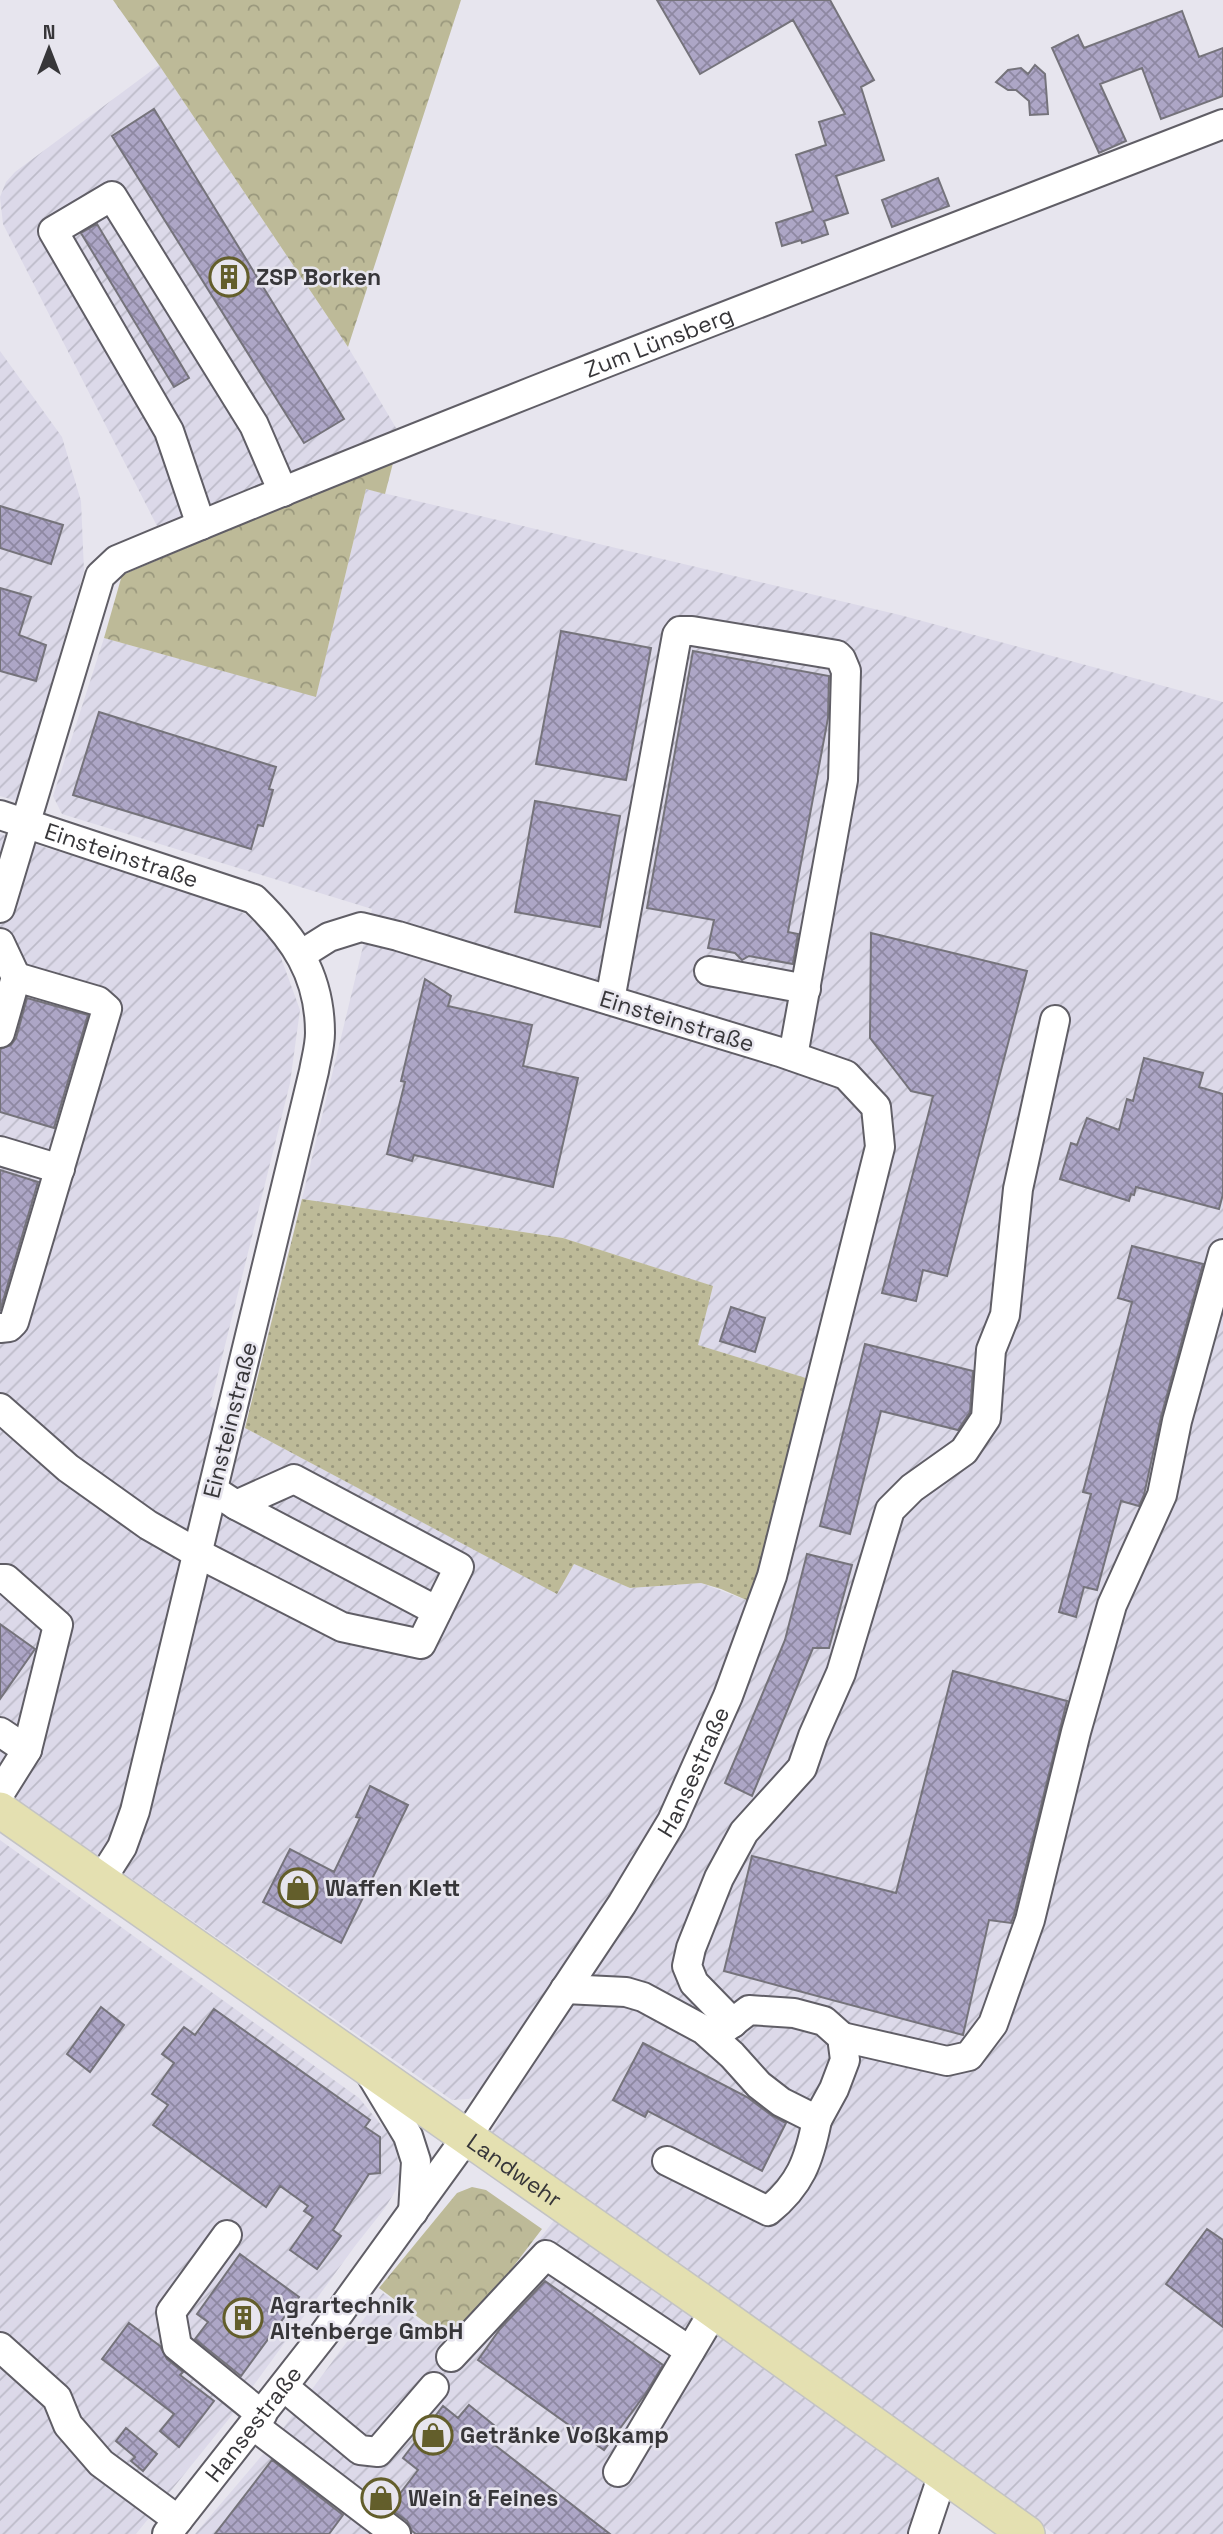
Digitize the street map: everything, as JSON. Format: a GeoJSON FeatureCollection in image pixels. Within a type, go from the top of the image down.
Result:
{"type":"FeatureCollection","features":[{"type":"Feature","properties":{"kind":"main road","name":"Landwehr"},"geometry":{"type":"LineString","coordinates":[[0,1810],[1027,2534]]}},
{"type":"Feature","properties":{"kind":"street","name":"Zum Lünsberg"},"geometry":{"type":"LineString","coordinates":[[13,819],[100,576],[117,560],[283,492],[1223,124]]}},
{"type":"Feature","properties":{"kind":"street"},"geometry":{"type":"LineString","coordinates":[[201,525],[169,432],[53,231],[112,196],[254,425],[283,492]]}},
{"type":"Feature","properties":{"kind":"street"},"geometry":{"type":"LineString","coordinates":[[610,1000],[676,639],[680,631],[837,655],[846,671],[843,780],[793,1056]]}},
{"type":"Feature","properties":{"kind":"street"},"geometry":{"type":"LineString","coordinates":[[0,908],[13,819]]}},
{"type":"Feature","properties":{"kind":"street","name":"Einsteinstraße"},"geometry":{"type":"LineString","coordinates":[[13,819],[254,898],[281,925],[302,954],[315,994],[320,1034],[225,1497],[197,1553],[135,1811],[122,1847],[101,1880]]}},
{"type":"Feature","properties":{"kind":"street","name":"Einsteinstraße"},"geometry":{"type":"LineString","coordinates":[[302,954],[329,937],[361,927],[610,1000],[846,1075],[876,1107],[880,1147],[847,1276]]}},
{"type":"Feature","properties":{"kind":"street"},"geometry":{"type":"LineString","coordinates":[[0,943],[16,977],[0,1033]]}},
{"type":"Feature","properties":{"kind":"street"},"geometry":{"type":"LineString","coordinates":[[709,971],[806,989]]}},
{"type":"Feature","properties":{"kind":"street"},"geometry":{"type":"LineString","coordinates":[[0,1328],[9,1327],[14,1322],[107,1009],[98,1001],[16,977]]}},
{"type":"Feature","properties":{"kind":"street"},"geometry":{"type":"LineString","coordinates":[[817,2120],[782,2102],[759,2085],[694,1983],[687,1966],[691,1948],[719,1878],[744,1832],[802,1768],[841,1673],[890,1510],[912,1488],[964,1451],[986,1418],[990,1350],[1005,1315],[1018,1189],[1055,1020]]}},
{"type":"Feature","properties":{"kind":"street"},"geometry":{"type":"LineString","coordinates":[[0,1151],[60,1169]]}},
{"type":"Feature","properties":{"kind":"street"},"geometry":{"type":"LineString","coordinates":[[565,1989],[626,1992],[643,1997],[704,2030],[723,2030],[750,2010],[794,2013],[824,2021],[842,2037],[947,2061],[970,2056],[993,2024],[1030,1920],[1076,1732],[1112,1605],[1162,1495],[1177,1421],[1223,1254]]}},
{"type":"Feature","properties":{"kind":"street","name":"Hansestraße"},"geometry":{"type":"LineString","coordinates":[[172,2527],[284,2386],[466,2138],[622,1903],[672,1821],[728,1696],[772,1576],[847,1276]]}},
{"type":"Feature","properties":{"kind":"street"},"geometry":{"type":"LineString","coordinates":[[0,1408],[68,1468],[148,1525],[197,1553],[342,1627],[421,1643],[459,1567],[294,1479],[225,1497]]}},
{"type":"Feature","properties":{"kind":"street"},"geometry":{"type":"LineString","coordinates":[[225,1497],[438,1611]]}},
{"type":"Feature","properties":{"kind":"street"},"geometry":{"type":"LineString","coordinates":[[0,1579],[6,1579],[58,1625],[27,1749],[0,1793]]}},
{"type":"Feature","properties":{"kind":"street"},"geometry":{"type":"LineString","coordinates":[[0,1732],[27,1749]]}},
{"type":"Feature","properties":{"kind":"street"},"geometry":{"type":"LineString","coordinates":[[667,2161],[768,2211],[788,2195],[811,2153],[817,2120],[834,2089],[845,2060],[842,2037]]}},
{"type":"Feature","properties":{"kind":"street"},"geometry":{"type":"LineString","coordinates":[[367,2068],[408,2136],[415,2161],[413,2212]]}},
{"type":"Feature","properties":{"kind":"street"},"geometry":{"type":"LineString","coordinates":[[227,2235],[171,2312],[177,2346],[258,2420],[396,2534]]}},
{"type":"Feature","properties":{"kind":"street"},"geometry":{"type":"LineString","coordinates":[[451,2357],[546,2255],[691,2351]]}},
{"type":"Feature","properties":{"kind":"street"},"geometry":{"type":"LineString","coordinates":[[618,2472],[714,2311]]}},
{"type":"Feature","properties":{"kind":"street"},"geometry":{"type":"LineString","coordinates":[[0,2347],[57,2398],[68,2425],[101,2463],[172,2527]]}},
{"type":"Feature","properties":{"kind":"street"},"geometry":{"type":"LineString","coordinates":[[284,2386],[360,2451],[378,2452],[434,2387]]}},
{"type":"Feature","properties":{"kind":"street"},"geometry":{"type":"LineString","coordinates":[[923,2534],[943,2474]]}},
{"type":"Feature","properties":{"kind":"shaded area"},"geometry":{"type":"Polygon","coordinates":[[[159,65],[348,347],[399,433],[157,526],[3,224],[0,197],[6,182],[15,172],[159,65]]]}},
{"type":"Feature","properties":{"kind":"shaded area"},"geometry":{"type":"Polygon","coordinates":[[[0,351],[62,437],[81,501],[84,571],[17,801],[0,796],[0,351]]]}},
{"type":"Feature","properties":{"kind":"shaded area"},"geometry":{"type":"Polygon","coordinates":[[[366,489],[900,615],[1223,702],[1223,2534],[1054,2534],[949,2458],[924,2534],[195,2534],[270,2446],[383,2293],[454,2349],[573,2196],[490,2135],[679,1804],[759,1653],[799,1511],[809,1379],[697,1345],[712,1286],[563,1238],[302,1199],[372,909],[62,814],[53,796],[104,638],[316,696],[366,489]]]}},
{"type":"Feature","properties":{"kind":"shaded area"},"geometry":{"type":"Polygon","coordinates":[[[0,834],[211,897],[247,915],[276,944],[300,1010],[290,1083],[210,1406],[245,1428],[556,1593],[574,1564],[630,1588],[701,1583],[751,1602],[736,1643],[662,1810],[560,1981],[480,2091],[469,2099],[452,2100],[0,1788],[0,834]]]}},
{"type":"Feature","properties":{"kind":"shaded area"},"geometry":{"type":"Polygon","coordinates":[[[0,1840],[359,2098],[395,2145],[399,2165],[396,2190],[385,2208],[232,2415],[136,2534],[0,2534],[0,1840]]]}},
{"type":"Feature","properties":{"kind":"green space"},"geometry":{"type":"Polygon","coordinates":[[[113,0],[461,0],[348,347],[159,65],[113,0]]]}},
{"type":"Feature","properties":{"kind":"green space"},"geometry":{"type":"Polygon","coordinates":[[[393,463],[385,494],[366,489],[316,697],[104,638],[122,575],[393,463]]]}},
{"type":"Feature","properties":{"kind":"green space"},"geometry":{"type":"Polygon","coordinates":[[[302,1199],[563,1238],[713,1286],[698,1345],[809,1379],[751,1602],[701,1583],[630,1588],[574,1564],[557,1594],[245,1428],[302,1199]]]}},
{"type":"Feature","properties":{"kind":"green space"},"geometry":{"type":"Polygon","coordinates":[[[472,2187],[486,2190],[542,2229],[454,2344],[379,2288],[457,2193],[472,2187]]]}},
{"type":"Feature","properties":{"kind":"building"},"geometry":{"type":"Polygon","coordinates":[[[657,0],[830,0],[874,80],[861,87],[884,160],[836,176],[848,213],[824,221],[828,234],[802,243],[801,240],[782,246],[776,223],[813,211],[796,155],[826,145],[819,122],[845,114],[793,20],[700,74],[657,0]]]}},
{"type":"Feature","properties":{"kind":"building"},"geometry":{"type":"Polygon","coordinates":[[[1182,11],[1199,57],[1223,48],[1223,96],[1161,119],[1142,68],[1100,84],[1126,141],[1099,153],[1052,48],[1078,35],[1084,48],[1182,11]]]}},
{"type":"Feature","properties":{"kind":"building"},"geometry":{"type":"Polygon","coordinates":[[[1035,65],[1045,74],[1048,114],[1030,115],[1029,101],[1016,90],[1008,90],[996,82],[1008,70],[1021,68],[1028,74],[1035,65]]]}},
{"type":"Feature","properties":{"kind":"building","name":"ZSP Borken"},"geometry":{"type":"Polygon","coordinates":[[[154,109],[344,419],[304,443],[112,136],[154,109]]]}},
{"type":"Feature","properties":{"kind":"building"},"geometry":{"type":"Polygon","coordinates":[[[938,178],[949,206],[892,227],[882,200],[938,178]]]}},
{"type":"Feature","properties":{"kind":"building"},"geometry":{"type":"Polygon","coordinates":[[[97,224],[189,378],[174,387],[81,233],[97,224]]]}},
{"type":"Feature","properties":{"kind":"building"},"geometry":{"type":"Polygon","coordinates":[[[0,506],[63,525],[51,564],[0,548],[0,506]]]}},
{"type":"Feature","properties":{"kind":"building"},"geometry":{"type":"Polygon","coordinates":[[[0,588],[31,597],[19,635],[46,645],[36,681],[0,671],[0,588]]]}},
{"type":"Feature","properties":{"kind":"building"},"geometry":{"type":"Polygon","coordinates":[[[561,631],[651,648],[626,780],[536,764],[561,631]]]}},
{"type":"Feature","properties":{"kind":"building"},"geometry":{"type":"Polygon","coordinates":[[[693,651],[829,676],[828,718],[788,932],[798,934],[793,964],[749,956],[742,960],[735,953],[708,948],[714,920],[647,908],[693,651]]]}},
{"type":"Feature","properties":{"kind":"building"},"geometry":{"type":"Polygon","coordinates":[[[99,712],[276,767],[269,789],[273,790],[263,826],[258,825],[251,849],[73,795],[99,712]]]}},
{"type":"Feature","properties":{"kind":"building"},"geometry":{"type":"Polygon","coordinates":[[[535,801],[620,816],[600,927],[515,912],[535,801]]]}},
{"type":"Feature","properties":{"kind":"building"},"geometry":{"type":"Polygon","coordinates":[[[871,933],[1027,971],[947,1276],[923,1270],[916,1301],[882,1293],[933,1096],[911,1091],[870,1038],[871,933]]]}},
{"type":"Feature","properties":{"kind":"building"},"geometry":{"type":"Polygon","coordinates":[[[425,979],[451,996],[448,1006],[532,1025],[523,1066],[578,1078],[553,1187],[414,1155],[412,1161],[387,1154],[405,1082],[401,1081],[425,979]]]}},
{"type":"Feature","properties":{"kind":"building"},"geometry":{"type":"Polygon","coordinates":[[[27,998],[88,1015],[54,1128],[0,1112],[0,1049],[11,1045],[16,1038],[27,998]]]}},
{"type":"Feature","properties":{"kind":"building"},"geometry":{"type":"Polygon","coordinates":[[[1144,1058],[1203,1073],[1199,1087],[1223,1094],[1223,1194],[1219,1209],[1136,1187],[1129,1201],[1060,1179],[1071,1143],[1077,1145],[1087,1118],[1119,1130],[1127,1099],[1133,1101],[1144,1058]]]}},
{"type":"Feature","properties":{"kind":"building"},"geometry":{"type":"Polygon","coordinates":[[[0,1170],[38,1182],[0,1311],[0,1170]]]}},
{"type":"Feature","properties":{"kind":"building"},"geometry":{"type":"Polygon","coordinates":[[[1132,1246],[1203,1264],[1161,1417],[1144,1495],[1139,1506],[1121,1501],[1097,1590],[1084,1587],[1076,1617],[1059,1612],[1091,1494],[1083,1492],[1132,1302],[1118,1298],[1132,1246]]]}},
{"type":"Feature","properties":{"kind":"building"},"geometry":{"type":"Polygon","coordinates":[[[731,1307],[765,1318],[755,1352],[720,1341],[731,1307]]]}},
{"type":"Feature","properties":{"kind":"building"},"geometry":{"type":"Polygon","coordinates":[[[865,1344],[973,1371],[970,1412],[958,1430],[881,1411],[850,1534],[820,1526],[865,1344]]]}},
{"type":"Feature","properties":{"kind":"building"},"geometry":{"type":"Polygon","coordinates":[[[807,1554],[852,1565],[829,1648],[813,1648],[752,1796],[725,1783],[785,1640],[807,1554]]]}},
{"type":"Feature","properties":{"kind":"building"},"geometry":{"type":"Polygon","coordinates":[[[0,1624],[35,1649],[0,1699],[0,1624]]]}},
{"type":"Feature","properties":{"kind":"building"},"geometry":{"type":"Polygon","coordinates":[[[953,1671],[1067,1701],[1014,1915],[1011,1923],[989,1920],[963,2035],[724,1971],[752,1856],[896,1893],[953,1671]]]}},
{"type":"Feature","properties":{"kind":"building"},"geometry":{"type":"Polygon","coordinates":[[[370,1786],[408,1805],[341,1943],[263,1902],[290,1849],[334,1872],[360,1818],[356,1817],[370,1786]]]}},
{"type":"Feature","properties":{"kind":"building"},"geometry":{"type":"Polygon","coordinates":[[[101,2007],[124,2025],[90,2072],[67,2054],[101,2007]]]}},
{"type":"Feature","properties":{"kind":"building"},"geometry":{"type":"Polygon","coordinates":[[[214,2009],[370,2120],[365,2127],[380,2137],[380,2173],[369,2174],[333,2230],[341,2236],[317,2269],[290,2250],[313,2217],[304,2211],[308,2206],[280,2186],[266,2207],[153,2125],[168,2105],[152,2094],[174,2063],[162,2054],[184,2027],[195,2035],[214,2009]]]}},
{"type":"Feature","properties":{"kind":"building"},"geometry":{"type":"Polygon","coordinates":[[[643,2043],[747,2097],[786,2123],[762,2171],[648,2111],[645,2117],[613,2100],[643,2043]]]}},
{"type":"Feature","properties":{"kind":"building"},"geometry":{"type":"Polygon","coordinates":[[[1207,2229],[1223,2240],[1223,2327],[1166,2284],[1207,2229]]]}},
{"type":"Feature","properties":{"kind":"building","name":"Agrartechnik Altenberge GmbH"},"geometry":{"type":"Polygon","coordinates":[[[240,2254],[299,2297],[241,2376],[195,2339],[208,2322],[197,2314],[240,2254]]]}},
{"type":"Feature","properties":{"kind":"building"},"geometry":{"type":"Polygon","coordinates":[[[545,2281],[663,2365],[604,2450],[478,2360],[500,2329],[545,2281]]]}},
{"type":"Feature","properties":{"kind":"building"},"geometry":{"type":"Polygon","coordinates":[[[129,2323],[160,2346],[167,2359],[183,2372],[180,2375],[214,2401],[179,2447],[160,2431],[174,2414],[102,2359],[129,2323]]]}},
{"type":"Feature","properties":{"kind":"building"},"geometry":{"type":"Polygon","coordinates":[[[469,2405],[495,2426],[487,2439],[610,2534],[416,2534],[412,2531],[407,2521],[389,2508],[418,2470],[403,2458],[443,2406],[458,2418],[469,2405]]]}},
{"type":"Feature","properties":{"kind":"building"},"geometry":{"type":"Polygon","coordinates":[[[126,2428],[157,2454],[143,2471],[131,2461],[135,2457],[116,2441],[126,2428]]]}},
{"type":"Feature","properties":{"kind":"building"},"geometry":{"type":"Polygon","coordinates":[[[272,2460],[343,2515],[329,2534],[215,2534],[272,2460]]]}},
{"type":"Feature","properties":{"kind":"place","name":"ZSP Borken"},"geometry":{"type":"Point","coordinates":[229,277]}},
{"type":"Feature","properties":{"kind":"place","name":"Waffen Klett"},"geometry":{"type":"Point","coordinates":[298,1888]}},
{"type":"Feature","properties":{"kind":"place","name":"Agrartechnik Altenberge GmbH"},"geometry":{"type":"Point","coordinates":[243,2318]}},
{"type":"Feature","properties":{"kind":"place","name":"Getränke Voßkamp"},"geometry":{"type":"Point","coordinates":[433,2435]}},
{"type":"Feature","properties":{"kind":"place","name":"Wein & Feines"},"geometry":{"type":"Point","coordinates":[381,2498]}}]}
